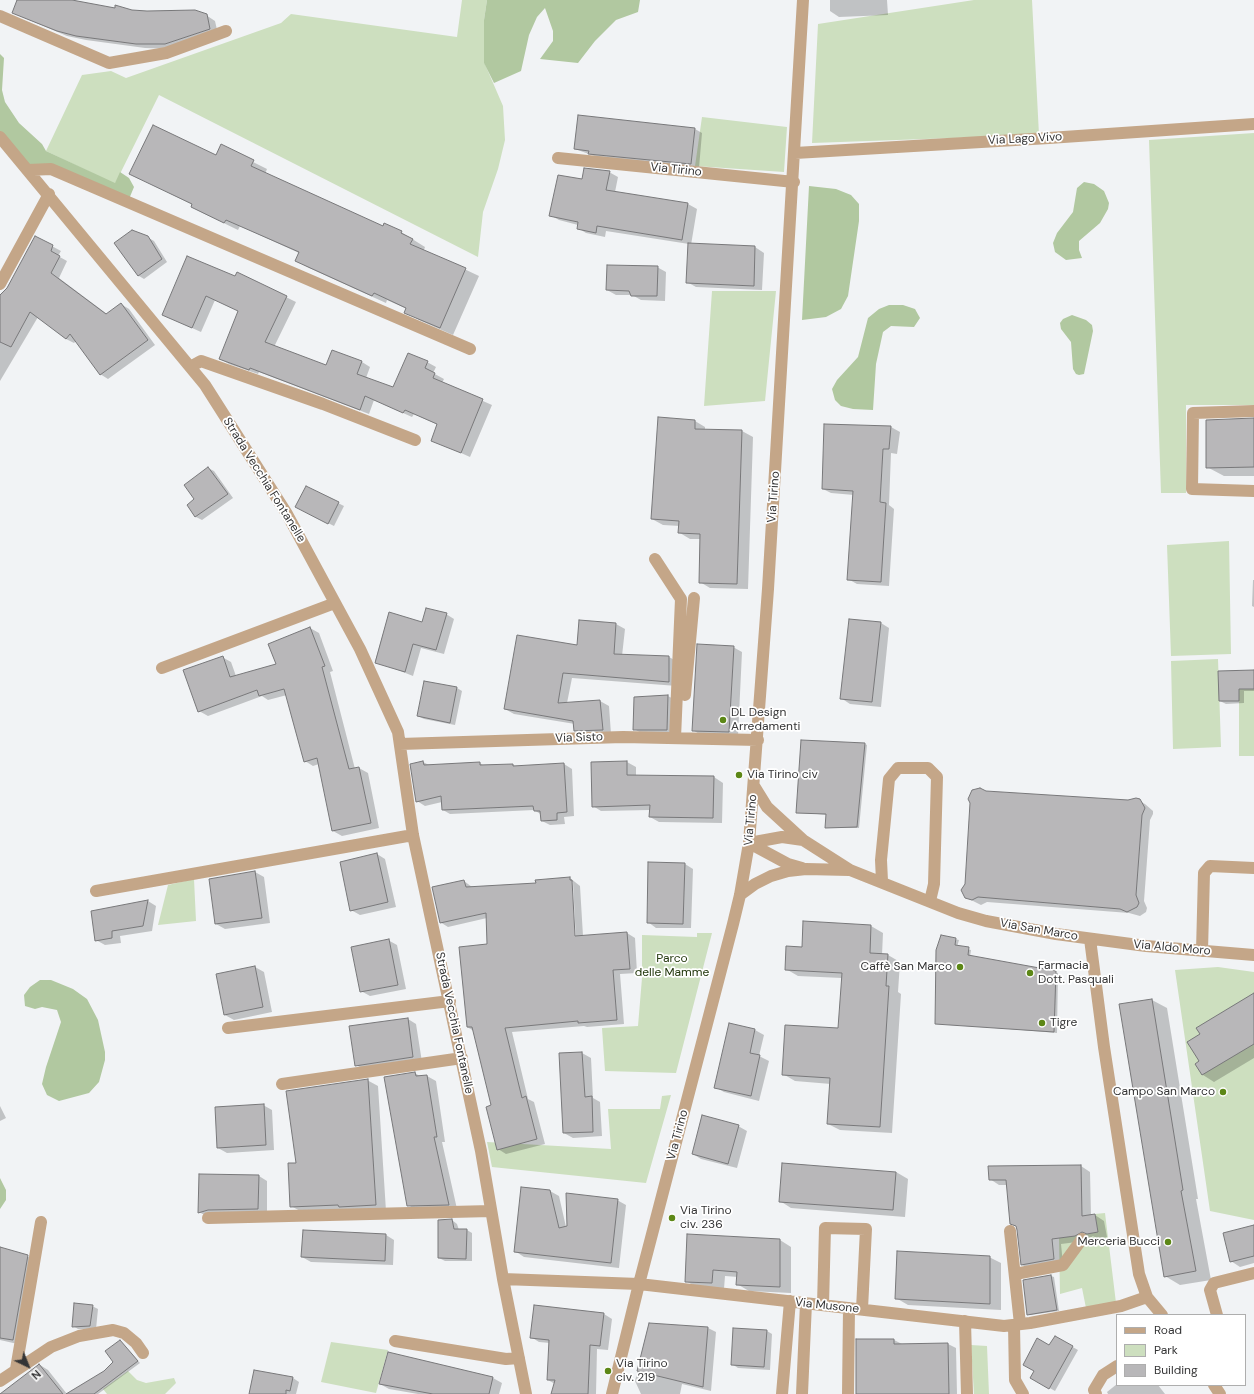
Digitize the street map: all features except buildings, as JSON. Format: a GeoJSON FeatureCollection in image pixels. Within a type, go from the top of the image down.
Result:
{"type":"FeatureCollection","features":[{"type":"Feature","properties":{"kind":"street","name":"Via Tirino"},"geometry":{"type":"LineString","coordinates":[[612,1394],[740,895],[749,843],[758,740],[794,182],[803,0]]}},
{"type":"Feature","properties":{"kind":"street"},"geometry":{"type":"LineString","coordinates":[[0,16],[109,63],[166,52],[226,31]]}},
{"type":"Feature","properties":{"kind":"street","name":"Via Lago Vivo"},"geometry":{"type":"LineString","coordinates":[[795,152],[1049,138],[1254,124]]}},
{"type":"Feature","properties":{"kind":"street","name":"Strada Vecchia Fontanelle"},"geometry":{"type":"LineString","coordinates":[[0,137],[49,194],[205,385],[287,514],[360,649],[398,732],[413,835],[450,1001],[481,1151],[503,1280],[526,1394]]}},
{"type":"Feature","properties":{"kind":"street","name":"Via Tirino"},"geometry":{"type":"LineString","coordinates":[[558,158],[794,182]]}},
{"type":"Feature","properties":{"kind":"street"},"geometry":{"type":"LineString","coordinates":[[28,170],[51,169],[470,349]]}},
{"type":"Feature","properties":{"kind":"street"},"geometry":{"type":"LineString","coordinates":[[0,284],[49,194]]}},
{"type":"Feature","properties":{"kind":"street"},"geometry":{"type":"LineString","coordinates":[[190,367],[201,361],[323,404],[415,440]]}},
{"type":"Feature","properties":{"kind":"street"},"geometry":{"type":"LineString","coordinates":[[1254,411],[1193,413],[1192,489],[1254,491]]}},
{"type":"Feature","properties":{"kind":"street"},"geometry":{"type":"LineString","coordinates":[[655,559],[681,600],[678,738]]}},
{"type":"Feature","properties":{"kind":"street"},"geometry":{"type":"LineString","coordinates":[[678,738],[694,598]]}},
{"type":"Feature","properties":{"kind":"street"},"geometry":{"type":"LineString","coordinates":[[162,668],[335,603]]}},
{"type":"Feature","properties":{"kind":"street","name":"Via Sisto"},"geometry":{"type":"LineString","coordinates":[[400,744],[623,737],[758,740]]}},
{"type":"Feature","properties":{"kind":"street"},"geometry":{"type":"LineString","coordinates":[[882,881],[881,860],[888,779],[898,768],[928,768],[937,777],[934,884],[930,901]]}},
{"type":"Feature","properties":{"kind":"street","name":"Via San Marco"},"geometry":{"type":"LineString","coordinates":[[754,786],[767,807],[803,840],[850,870],[882,881],[958,913],[986,921],[1090,939],[1104,1048],[1139,1274],[1147,1297]]}},
{"type":"Feature","properties":{"kind":"street"},"geometry":{"type":"LineString","coordinates":[[96,891],[413,835]]}},
{"type":"Feature","properties":{"kind":"street","name":"Via San Marco"},"geometry":{"type":"LineString","coordinates":[[749,843],[782,837],[803,840]]}},
{"type":"Feature","properties":{"kind":"street","name":"Via San Marco"},"geometry":{"type":"LineString","coordinates":[[749,843],[788,864],[806,869]]}},
{"type":"Feature","properties":{"kind":"street"},"geometry":{"type":"LineString","coordinates":[[1202,951],[1204,873],[1210,866],[1254,868]]}},
{"type":"Feature","properties":{"kind":"street","name":"Via San Marco"},"geometry":{"type":"LineString","coordinates":[[740,895],[755,884],[771,876],[788,871],[806,869],[850,870]]}},
{"type":"Feature","properties":{"kind":"street","name":"Via Aldo Moro"},"geometry":{"type":"LineString","coordinates":[[1090,939],[1146,946],[1254,955]]}},
{"type":"Feature","properties":{"kind":"street"},"geometry":{"type":"LineString","coordinates":[[228,1028],[450,1001]]}},
{"type":"Feature","properties":{"kind":"street"},"geometry":{"type":"LineString","coordinates":[[282,1084],[462,1058]]}},
{"type":"Feature","properties":{"kind":"street"},"geometry":{"type":"LineString","coordinates":[[208,1218],[492,1211]]}},
{"type":"Feature","properties":{"kind":"street"},"geometry":{"type":"LineString","coordinates":[[16,1368],[41,1222]]}},
{"type":"Feature","properties":{"kind":"street"},"geometry":{"type":"LineString","coordinates":[[823,1305],[824,1228],[866,1229],[862,1309]]}},
{"type":"Feature","properties":{"kind":"street"},"geometry":{"type":"LineString","coordinates":[[1010,1231],[1015,1274],[1017,1324],[1015,1380],[1023,1394]]}},
{"type":"Feature","properties":{"kind":"street"},"geometry":{"type":"LineString","coordinates":[[1015,1274],[1063,1265],[1082,1239]]}},
{"type":"Feature","properties":{"kind":"street"},"geometry":{"type":"LineString","coordinates":[[1217,1314],[1210,1290],[1214,1282],[1254,1273]]}},
{"type":"Feature","properties":{"kind":"street","name":"Via Musone"},"geometry":{"type":"LineString","coordinates":[[503,1280],[639,1284],[1004,1326],[1121,1306],[1147,1297]]}},
{"type":"Feature","properties":{"kind":"street"},"geometry":{"type":"LineString","coordinates":[[1147,1297],[1161,1314]]}},
{"type":"Feature","properties":{"kind":"street"},"geometry":{"type":"LineString","coordinates":[[782,1394],[790,1301]]}},
{"type":"Feature","properties":{"kind":"street"},"geometry":{"type":"LineString","coordinates":[[802,1394],[806,1303]]}},
{"type":"Feature","properties":{"kind":"street"},"geometry":{"type":"LineString","coordinates":[[848,1394],[849,1308]]}},
{"type":"Feature","properties":{"kind":"street"},"geometry":{"type":"LineString","coordinates":[[966,1321],[967,1394]]}},
{"type":"Feature","properties":{"kind":"street"},"geometry":{"type":"LineString","coordinates":[[0,1381],[16,1368],[51,1347],[79,1336],[113,1330],[124,1333],[136,1343],[143,1353]]}},
{"type":"Feature","properties":{"kind":"street"},"geometry":{"type":"LineString","coordinates":[[395,1341],[506,1359],[519,1358]]}},
{"type":"Feature","properties":{"kind":"street"},"geometry":{"type":"LineString","coordinates":[[1096,1394],[1094,1390],[1103,1375],[1116,1367]]}},
{"type":"Feature","properties":{"kind":"green space"},"geometry":{"type":"Polygon","coordinates":[[[462,0],[487,0],[484,20],[484,62],[503,106],[505,140],[498,169],[483,212],[478,257],[159,95],[115,184],[46,151],[82,75],[111,71],[126,78],[281,23],[291,14],[457,37],[462,0]]]}},
{"type":"Feature","properties":{"kind":"green space"},"geometry":{"type":"Polygon","coordinates":[[[487,0],[640,0],[638,12],[616,20],[595,41],[578,63],[540,59],[553,41],[553,31],[545,8],[537,17],[529,35],[521,71],[494,83],[484,63],[484,20],[487,0]]]}},
{"type":"Feature","properties":{"kind":"green space"},"geometry":{"type":"Polygon","coordinates":[[[974,0],[1032,0],[1039,135],[812,143],[818,24],[974,0]]]}},
{"type":"Feature","properties":{"kind":"green space"},"geometry":{"type":"Polygon","coordinates":[[[0,54],[4,58],[2,90],[5,102],[19,123],[42,144],[46,151],[115,183],[120,172],[129,178],[134,187],[129,199],[29,165],[0,132],[0,54]]]}},
{"type":"Feature","properties":{"kind":"green space"},"geometry":{"type":"Polygon","coordinates":[[[702,117],[787,127],[784,172],[695,166],[702,117]]]}},
{"type":"Feature","properties":{"kind":"green space"},"geometry":{"type":"Polygon","coordinates":[[[1254,133],[1254,405],[1186,405],[1186,493],[1161,493],[1149,140],[1254,133]]]}},
{"type":"Feature","properties":{"kind":"green space"},"geometry":{"type":"Polygon","coordinates":[[[1084,182],[1094,184],[1104,191],[1109,203],[1108,209],[1100,223],[1079,241],[1079,250],[1082,258],[1066,260],[1055,252],[1053,243],[1057,233],[1073,212],[1077,188],[1084,182]]]}},
{"type":"Feature","properties":{"kind":"green space"},"geometry":{"type":"Polygon","coordinates":[[[809,186],[836,189],[851,195],[859,204],[859,221],[848,296],[841,309],[826,317],[802,320],[809,186]]]}},
{"type":"Feature","properties":{"kind":"green space"},"geometry":{"type":"Polygon","coordinates":[[[712,291],[776,291],[765,401],[704,406],[712,291]]]}},
{"type":"Feature","properties":{"kind":"green space"},"geometry":{"type":"Polygon","coordinates":[[[889,305],[903,305],[915,309],[920,318],[914,327],[891,326],[883,332],[876,364],[873,410],[853,409],[841,406],[835,400],[832,389],[837,380],[858,357],[868,318],[879,309],[889,305]]]}},
{"type":"Feature","properties":{"kind":"green space"},"geometry":{"type":"Polygon","coordinates":[[[1072,315],[1086,320],[1092,325],[1093,331],[1084,374],[1079,375],[1076,374],[1073,369],[1071,342],[1061,329],[1060,323],[1063,319],[1072,315]]]}},
{"type":"Feature","properties":{"kind":"green space"},"geometry":{"type":"Polygon","coordinates":[[[1229,541],[1231,654],[1171,656],[1167,545],[1229,541]]]}},
{"type":"Feature","properties":{"kind":"green space"},"geometry":{"type":"Polygon","coordinates":[[[1218,659],[1221,747],[1173,749],[1171,661],[1218,659]]]}},
{"type":"Feature","properties":{"kind":"green space"},"geometry":{"type":"Polygon","coordinates":[[[1239,689],[1254,689],[1254,756],[1239,756],[1239,689]]]}},
{"type":"Feature","properties":{"kind":"green space"},"geometry":{"type":"Polygon","coordinates":[[[194,879],[196,921],[158,925],[168,885],[194,879]]]}},
{"type":"Feature","properties":{"kind":"green space","name":"Parco delle Mamme"},"geometry":{"type":"Polygon","coordinates":[[[697,933],[712,933],[676,1073],[605,1071],[602,1028],[638,1026],[642,978],[642,935],[697,937],[697,933]]]}},
{"type":"Feature","properties":{"kind":"green space","name":"Campo San Marco"},"geometry":{"type":"Polygon","coordinates":[[[1218,967],[1254,972],[1254,1220],[1210,1211],[1175,970],[1218,967]]]}},
{"type":"Feature","properties":{"kind":"green space"},"geometry":{"type":"Polygon","coordinates":[[[40,980],[51,980],[73,989],[87,999],[98,1020],[105,1052],[105,1060],[99,1082],[89,1093],[59,1101],[47,1095],[42,1084],[61,1022],[57,1010],[42,1007],[35,1009],[25,1006],[24,995],[30,987],[40,980]]]}},
{"type":"Feature","properties":{"kind":"green space"},"geometry":{"type":"Polygon","coordinates":[[[671,1095],[646,1183],[492,1167],[487,1142],[611,1149],[608,1109],[660,1109],[662,1096],[671,1095]]]}},
{"type":"Feature","properties":{"kind":"green space"},"geometry":{"type":"Polygon","coordinates":[[[0,1178],[6,1190],[6,1200],[0,1209],[0,1178]]]}},
{"type":"Feature","properties":{"kind":"green space"},"geometry":{"type":"Polygon","coordinates":[[[1105,1213],[1116,1303],[1086,1308],[1082,1288],[1060,1294],[1059,1238],[1098,1232],[1095,1214],[1105,1213]]]}},
{"type":"Feature","properties":{"kind":"green space"},"geometry":{"type":"Polygon","coordinates":[[[331,1342],[388,1350],[376,1393],[321,1382],[331,1342]]]}},
{"type":"Feature","properties":{"kind":"green space"},"geometry":{"type":"Polygon","coordinates":[[[971,1345],[987,1346],[989,1394],[974,1394],[971,1345]]]}},
{"type":"Feature","properties":{"kind":"green space"},"geometry":{"type":"Polygon","coordinates":[[[128,1371],[137,1380],[146,1383],[174,1378],[176,1383],[165,1394],[107,1394],[103,1389],[128,1371]]]}},
{"type":"Feature","properties":{"kind":"place","name":"DL Design Arredamenti"},"geometry":{"type":"Point","coordinates":[723,720]}},
{"type":"Feature","properties":{"kind":"place","name":"Via Tirino civ"},"geometry":{"type":"Point","coordinates":[739,775]}},
{"type":"Feature","properties":{"kind":"place","name":"Caffè San Marco"},"geometry":{"type":"Point","coordinates":[960,967]}},
{"type":"Feature","properties":{"kind":"place","name":"Farmacia Dott. Pasquali"},"geometry":{"type":"Point","coordinates":[1030,973]}},
{"type":"Feature","properties":{"kind":"place","name":"Tigre"},"geometry":{"type":"Point","coordinates":[1042,1023]}},
{"type":"Feature","properties":{"kind":"place","name":"Campo San Marco"},"geometry":{"type":"Point","coordinates":[1223,1092]}},
{"type":"Feature","properties":{"kind":"place","name":"Via Tirino civ. 236"},"geometry":{"type":"Point","coordinates":[672,1218]}},
{"type":"Feature","properties":{"kind":"place","name":"Merceria Bucci"},"geometry":{"type":"Point","coordinates":[1168,1242]}},
{"type":"Feature","properties":{"kind":"place","name":"Via Tirino civ. 219"},"geometry":{"type":"Point","coordinates":[608,1371]}}]}
